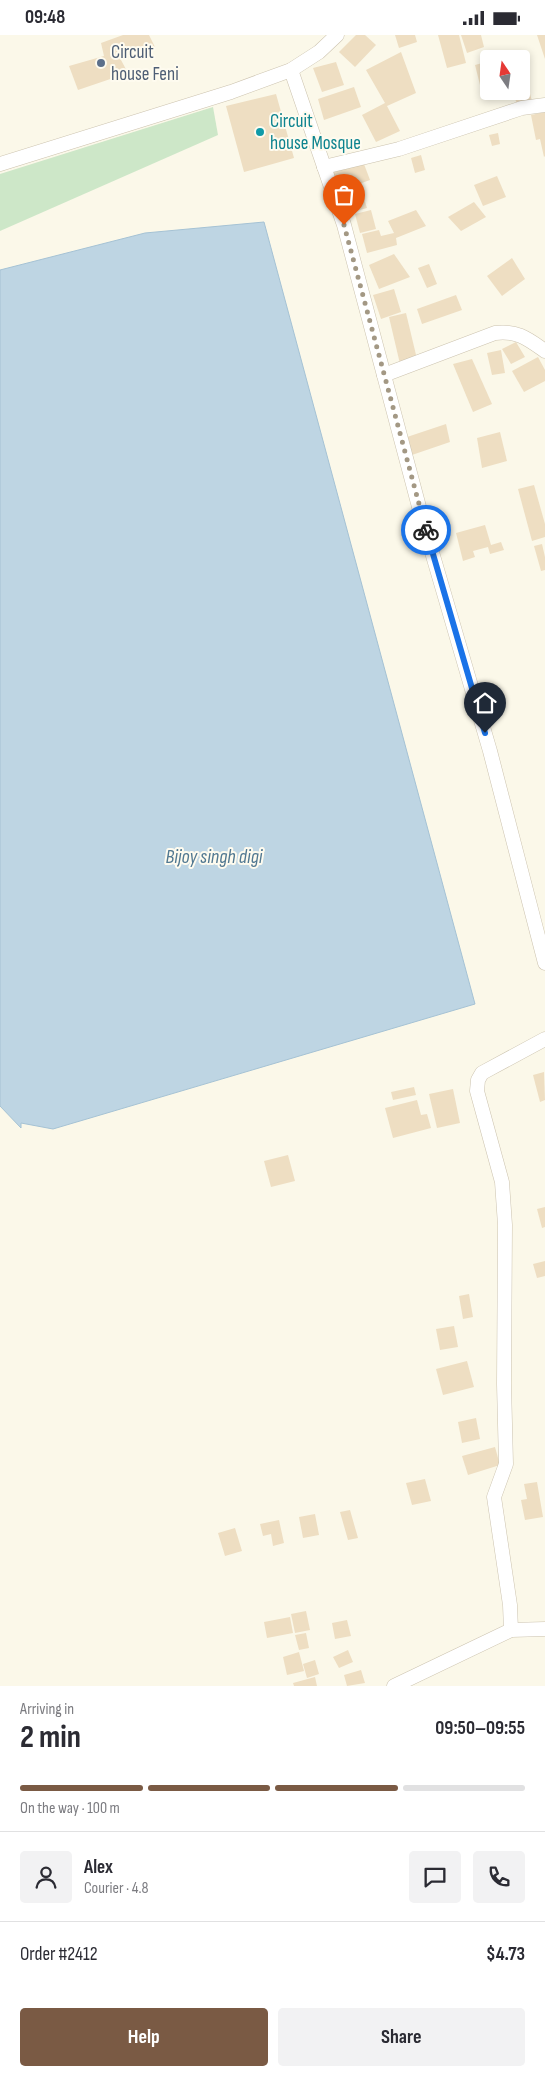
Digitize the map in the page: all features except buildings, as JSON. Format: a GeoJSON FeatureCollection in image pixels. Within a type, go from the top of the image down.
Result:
{"type":"FeatureCollection","features":[{"type":"Feature","properties":{"kind":"street"},"geometry":{"type":"LineString","coordinates":[[0,164],[231,92],[292,70],[319,52],[337,35]]}},
{"type":"Feature","properties":{"kind":"street"},"geometry":{"type":"LineString","coordinates":[[292,70],[344,225],[422,518],[490,751],[545,963]]}},
{"type":"Feature","properties":{"kind":"street"},"geometry":{"type":"LineString","coordinates":[[324,167],[399,149],[522,108],[545,105]]}},
{"type":"Feature","properties":{"kind":"street"},"geometry":{"type":"LineString","coordinates":[[384,375],[495,333],[508,331],[525,337],[545,351]]}},
{"type":"Feature","properties":{"kind":"street"},"geometry":{"type":"LineString","coordinates":[[511,1630],[510,1605],[494,1497],[506,1464],[504,1355],[505,1225],[502,1182],[476,1091],[482,1073],[545,1039]]}},
{"type":"Feature","properties":{"kind":"street"},"geometry":{"type":"LineString","coordinates":[[394,1686],[511,1630],[545,1629]]}},
{"type":"Feature","properties":{"kind":"green space"},"geometry":{"type":"Polygon","coordinates":[[[213,107],[218,135],[0,231],[0,174],[213,107]]]}},
{"type":"Feature","properties":{"kind":"water","name":"Bijoy singh digi"},"geometry":{"type":"Polygon","coordinates":[[[264,222],[475,1004],[53,1129],[21,1123],[21,1128],[0,1106],[0,270],[145,233],[264,222]]]}},
{"type":"Feature","properties":{"kind":"way so far"},"geometry":{"type":"LineString","coordinates":[[344,225],[426,530]]}},
{"type":"Feature","properties":{"kind":"place","name":"Circuit house Feni"},"geometry":{"type":"Point","coordinates":[101,63]}},
{"type":"Feature","properties":{"kind":"place","name":"Circuit house Mosque"},"geometry":{"type":"Point","coordinates":[260,132]}},
{"type":"Feature","properties":{"kind":"route"},"geometry":{"type":"LineString","coordinates":[[426,530],[485,733]]}}]}
